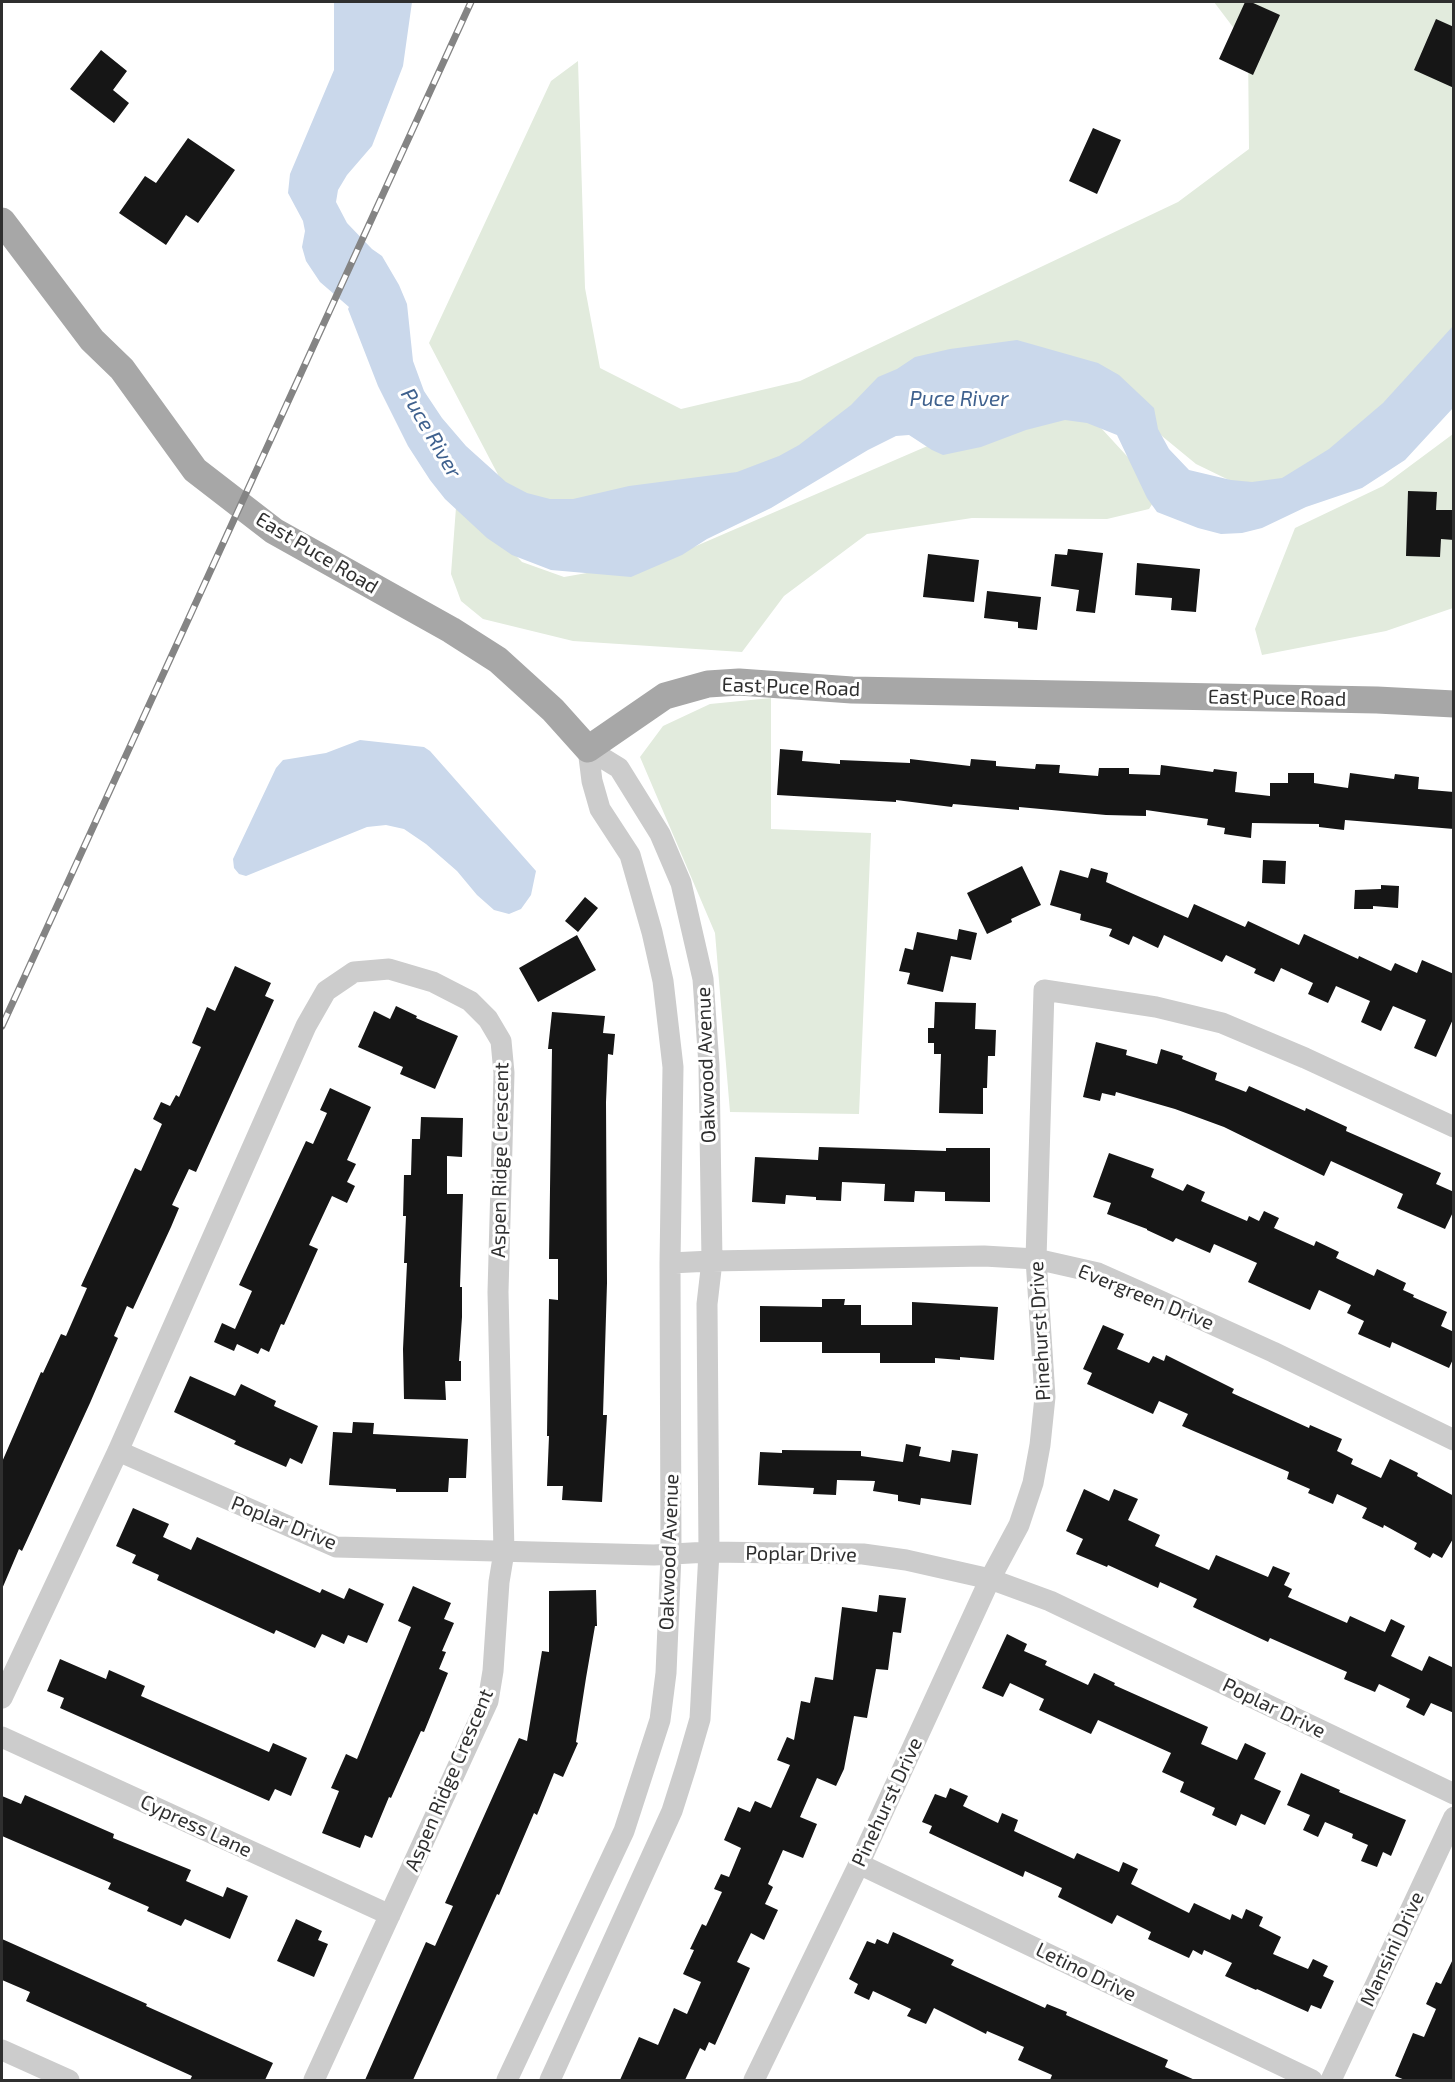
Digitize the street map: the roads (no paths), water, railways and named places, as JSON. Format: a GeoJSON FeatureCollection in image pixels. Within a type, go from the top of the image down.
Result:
{"type":"FeatureCollection","features":[{"type":"Feature","properties":{"kind":"main road","name":"East Puce Road"},"geometry":{"type":"LineString","coordinates":[[2,221],[92,340],[122,369],[195,470],[274,531],[451,630],[498,660],[553,710],[588,749],[665,696],[719,683],[739,682],[852,690],[1377,700],[1454,704]]}},
{"type":"Feature","properties":{"kind":"street","name":"Oakwood Avenue"},"geometry":{"type":"LineString","coordinates":[[550,2080],[672,1811],[686,1767],[700,1719],[709,1552],[707,1305],[712,1260],[707,1026],[703,979],[681,883],[660,834],[619,768],[588,749]]}},
{"type":"Feature","properties":{"kind":"street","name":"Oakwood Avenue"},"geometry":{"type":"LineString","coordinates":[[507,2080],[624,1831],[660,1720],[666,1673],[671,1554],[670,1263],[673,1067],[663,981],[652,932],[630,855],[600,809],[592,781],[588,749]]}},
{"type":"Feature","properties":{"kind":"street","name":"Aspen Ridge Crescent"},"geometry":{"type":"LineString","coordinates":[[2,1698],[118,1451],[306,1026],[326,992],[354,972],[388,969],[433,982],[470,1001],[488,1019],[501,1041],[504,1073],[498,1292],[504,1552],[499,1582],[494,1671],[488,1701],[314,2080]]}},
{"type":"Feature","properties":{"kind":"street","name":"Pinehurst Drive"},"geometry":{"type":"LineString","coordinates":[[754,2080],[859,1864],[990,1578],[1019,1525],[1033,1483],[1045,1396],[1036,1259],[1044,990],[1156,1007],[1222,1023],[1305,1058],[1454,1127]]}},
{"type":"Feature","properties":{"kind":"street","name":"Evergreen Drive"},"geometry":{"type":"LineString","coordinates":[[670,1263],[712,1260],[984,1256],[1036,1259],[1098,1273],[1273,1352],[1454,1440]]}},
{"type":"Feature","properties":{"kind":"street","name":"Poplar Drive"},"geometry":{"type":"LineString","coordinates":[[118,1451],[336,1547],[504,1552],[863,1554],[906,1560],[990,1578],[1050,1601],[1454,1794]]}},
{"type":"Feature","properties":{"kind":"street","name":"Cypress Lane"},"geometry":{"type":"LineString","coordinates":[[2,1737],[390,1916]]}},
{"type":"Feature","properties":{"kind":"street","name":"Mansini Drive"},"geometry":{"type":"LineString","coordinates":[[1331,2080],[1454,1817]]}},
{"type":"Feature","properties":{"kind":"street","name":"Letino Drive"},"geometry":{"type":"LineString","coordinates":[[859,1864],[1312,2080]]}},
{"type":"Feature","properties":{"kind":"street"},"geometry":{"type":"LineString","coordinates":[[2,2050],[69,2080]]}},
{"type":"Feature","properties":{"kind":"water","name":"Puce River"},"geometry":{"type":"Polygon","coordinates":[[[334,2],[412,2],[403,66],[372,146],[347,175],[338,190],[336,202],[347,223],[382,256],[399,285],[407,304],[413,361],[424,391],[442,418],[466,446],[506,482],[527,493],[550,499],[573,499],[629,486],[737,472],[779,456],[799,445],[851,405],[878,377],[897,369],[915,357],[950,349],[1017,340],[1098,363],[1119,375],[1154,408],[1158,429],[1169,449],[1189,470],[1231,480],[1252,482],[1282,478],[1329,449],[1383,403],[1453,326],[1453,408],[1405,460],[1362,488],[1306,507],[1262,528],[1242,533],[1221,534],[1198,528],[1157,512],[1147,498],[1117,435],[1087,423],[1065,420],[1026,430],[981,447],[943,455],[909,435],[896,436],[868,450],[771,508],[707,539],[682,555],[631,577],[551,570],[512,555],[487,538],[445,499],[408,446],[378,386],[349,307],[320,282],[306,261],[302,247],[305,231],[303,221],[288,193],[290,174],[334,70],[334,2]]]}},
{"type":"Feature","properties":{"kind":"water"},"geometry":{"type":"Polygon","coordinates":[[[360,740],[424,747],[430,751],[536,871],[531,895],[521,909],[509,914],[494,910],[477,895],[457,871],[426,844],[404,829],[386,825],[367,827],[246,876],[239,874],[234,868],[233,859],[276,768],[283,760],[326,753],[360,740]]]}},
{"type":"Feature","properties":{"kind":"railway"},"geometry":{"type":"LineString","coordinates":[[2,1026],[471,2]]}}]}
